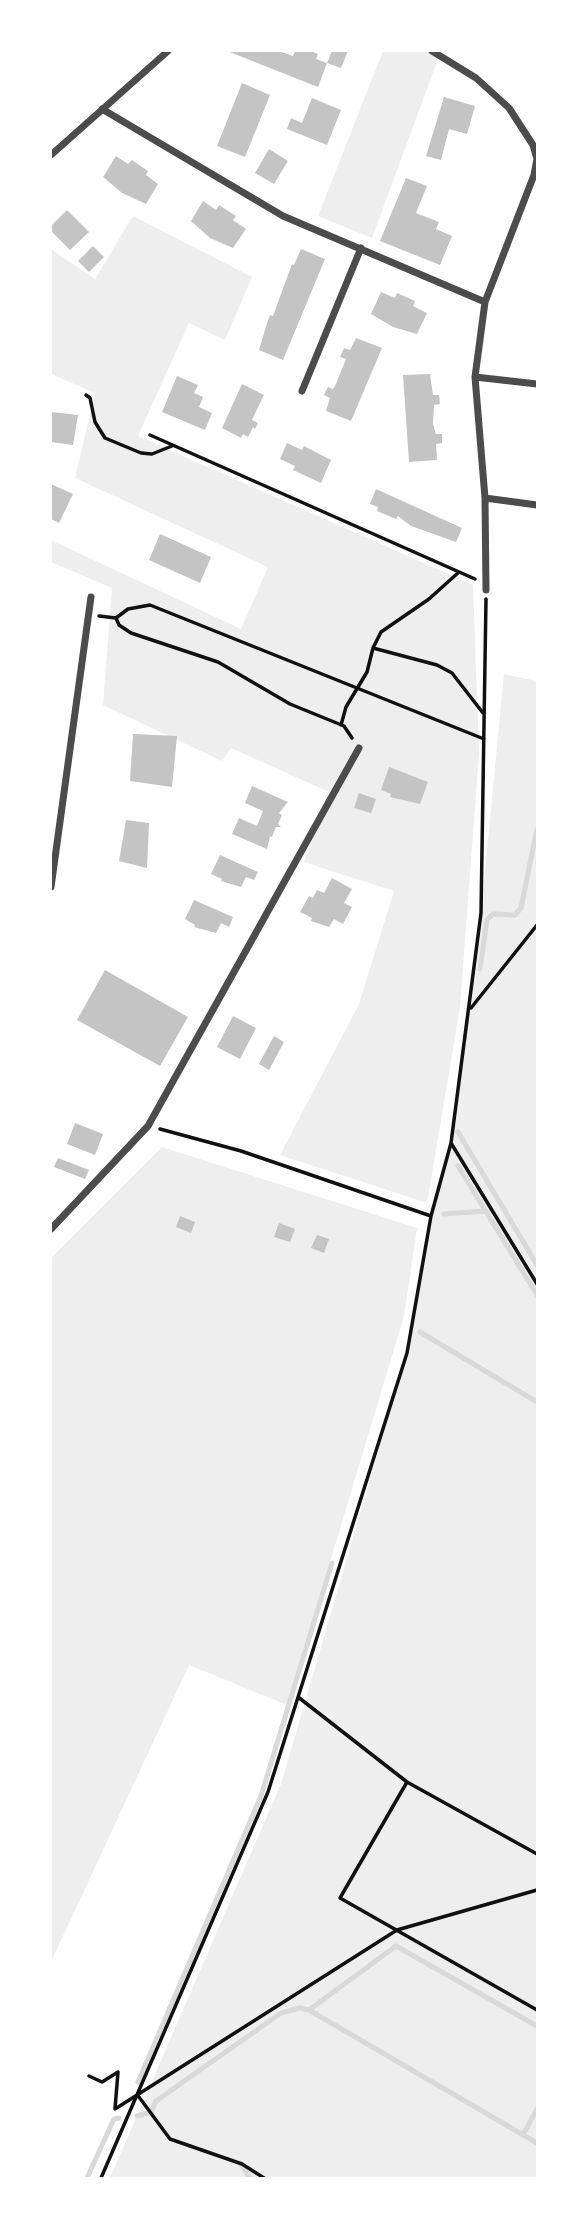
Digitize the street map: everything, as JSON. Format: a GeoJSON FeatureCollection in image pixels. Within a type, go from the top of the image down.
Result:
{"type":"FeatureCollection","features":[{"type":"Feature","properties":{"kind":"street"},"geometry":{"type":"LineString","coordinates":[[51,155],[168,51]]}},
{"type":"Feature","properties":{"kind":"street"},"geometry":{"type":"LineString","coordinates":[[432,51],[476,78],[509,108],[533,145],[537,159],[534,175],[485,302],[475,377],[485,498],[486,587]]}},
{"type":"Feature","properties":{"kind":"street"},"geometry":{"type":"LineString","coordinates":[[102,109],[283,216],[485,302]]}},
{"type":"Feature","properties":{"kind":"street"},"geometry":{"type":"LineString","coordinates":[[302,391],[361,248]]}},
{"type":"Feature","properties":{"kind":"street"},"geometry":{"type":"LineString","coordinates":[[475,377],[537,384]]}},
{"type":"Feature","properties":{"kind":"street"},"geometry":{"type":"LineString","coordinates":[[485,498],[537,505]]}},
{"type":"Feature","properties":{"kind":"street"},"geometry":{"type":"LineString","coordinates":[[51,887],[91,597]]}},
{"type":"Feature","properties":{"kind":"street"},"geometry":{"type":"LineString","coordinates":[[51,1229],[148,1126],[359,748]]}},
{"type":"Feature","properties":{"kind":"path"},"geometry":{"type":"LineString","coordinates":[[86,395],[90,398],[95,422],[104,438],[152,454],[174,445]]}},
{"type":"Feature","properties":{"kind":"path"},"geometry":{"type":"LineString","coordinates":[[101,2178],[139,2097],[268,1792],[407,1353],[431,1216],[451,1143],[481,913],[486,587],[459,572],[150,435]]}},
{"type":"Feature","properties":{"kind":"path"},"geometry":{"type":"LineString","coordinates":[[459,572],[429,599],[381,632],[373,648],[368,671],[358,689],[346,706],[342,726],[290,704],[218,662],[131,633],[119,625],[116,618],[128,609],[150,604],[358,689],[484,739]]}},
{"type":"Feature","properties":{"kind":"path"},"geometry":{"type":"LineString","coordinates":[[373,648],[437,665],[452,673],[483,713]]}},
{"type":"Feature","properties":{"kind":"path"},"geometry":{"type":"LineString","coordinates":[[470,1010],[537,925]]}},
{"type":"Feature","properties":{"kind":"path"},"geometry":{"type":"LineString","coordinates":[[148,1126],[240,1151],[431,1216]]}},
{"type":"Feature","properties":{"kind":"path"},"geometry":{"type":"LineString","coordinates":[[451,1143],[537,1284]]}},
{"type":"Feature","properties":{"kind":"path"},"geometry":{"type":"LineString","coordinates":[[298,1697],[407,1782],[537,1854]]}},
{"type":"Feature","properties":{"kind":"path"},"geometry":{"type":"LineString","coordinates":[[407,1782],[340,1898],[537,2010]]}},
{"type":"Feature","properties":{"kind":"path"},"geometry":{"type":"LineString","coordinates":[[89,2076],[102,2082],[118,2072],[115,2109],[139,2097],[397,1930],[537,1890]]}},
{"type":"Feature","properties":{"kind":"path"},"geometry":{"type":"LineString","coordinates":[[139,2097],[170,2139],[242,2164],[264,2178]]}},
{"type":"Feature","properties":{"kind":"shaded area"},"geometry":{"type":"Polygon","coordinates":[[[383,51],[441,51],[372,238],[318,216],[383,51]]]}},
{"type":"Feature","properties":{"kind":"shaded area"},"geometry":{"type":"Polygon","coordinates":[[[133,216],[252,277],[225,340],[189,323],[138,436],[473,585],[479,754],[460,1007],[427,1203],[280,1155],[359,1004],[394,891],[304,862],[329,792],[231,748],[222,761],[103,705],[112,588],[51,562],[51,540],[241,629],[268,567],[75,478],[95,393],[51,374],[51,249],[95,279],[133,216]]]}},
{"type":"Feature","properties":{"kind":"shaded area"},"geometry":{"type":"Polygon","coordinates":[[[504,674],[537,681],[537,2178],[110,2178],[281,1784],[407,1353],[431,1216],[451,1143],[481,913],[504,674]]]}},
{"type":"Feature","properties":{"kind":"shaded area"},"geometry":{"type":"Polygon","coordinates":[[[162,1147],[417,1228],[404,1316],[287,1705],[189,1665],[51,1962],[51,1258],[162,1147]]]}},
{"type":"Feature","properties":{"kind":"building"},"geometry":{"type":"Polygon","coordinates":[[[227,51],[279,51],[293,56],[295,51],[311,51],[318,54],[316,59],[327,63],[318,87],[227,51]]]}},
{"type":"Feature","properties":{"kind":"building"},"geometry":{"type":"Polygon","coordinates":[[[332,51],[348,51],[341,68],[327,63],[332,51]]]}},
{"type":"Feature","properties":{"kind":"building"},"geometry":{"type":"Polygon","coordinates":[[[242,83],[270,95],[245,157],[217,146],[242,83]]]}},
{"type":"Feature","properties":{"kind":"building"},"geometry":{"type":"Polygon","coordinates":[[[444,97],[475,106],[467,134],[449,129],[441,160],[426,156],[444,97]]]}},
{"type":"Feature","properties":{"kind":"building"},"geometry":{"type":"Polygon","coordinates":[[[312,98],[341,110],[327,145],[287,129],[291,118],[302,123],[312,98]]]}},
{"type":"Feature","properties":{"kind":"building"},"geometry":{"type":"Polygon","coordinates":[[[269,149],[288,161],[274,184],[255,173],[269,149]]]}},
{"type":"Feature","properties":{"kind":"building"},"geometry":{"type":"Polygon","coordinates":[[[116,156],[128,164],[132,160],[148,171],[146,175],[158,184],[146,204],[122,193],[103,177],[116,156]]]}},
{"type":"Feature","properties":{"kind":"building"},"geometry":{"type":"Polygon","coordinates":[[[406,178],[427,186],[416,213],[439,222],[436,229],[452,236],[440,265],[380,241],[406,178]]]}},
{"type":"Feature","properties":{"kind":"building"},"geometry":{"type":"Polygon","coordinates":[[[203,201],[216,210],[219,205],[236,216],[233,220],[246,229],[233,248],[210,238],[191,221],[203,201]]]}},
{"type":"Feature","properties":{"kind":"building"},"geometry":{"type":"Polygon","coordinates":[[[67,210],[89,232],[70,250],[51,231],[51,226],[67,210]]]}},
{"type":"Feature","properties":{"kind":"building"},"geometry":{"type":"Polygon","coordinates":[[[93,246],[104,257],[89,272],[78,261],[93,246]]]}},
{"type":"Feature","properties":{"kind":"building"},"geometry":{"type":"Polygon","coordinates":[[[301,249],[325,259],[283,360],[259,350],[270,315],[273,316],[292,264],[294,265],[301,249]]]}},
{"type":"Feature","properties":{"kind":"building"},"geometry":{"type":"Polygon","coordinates":[[[381,292],[395,298],[397,293],[415,301],[413,306],[427,313],[417,334],[393,327],[371,314],[381,292]]]}},
{"type":"Feature","properties":{"kind":"building"},"geometry":{"type":"Polygon","coordinates":[[[356,338],[382,348],[351,421],[326,411],[330,398],[324,395],[328,387],[333,389],[336,384],[346,359],[340,357],[344,348],[350,350],[356,338]]]}},
{"type":"Feature","properties":{"kind":"building"},"geometry":{"type":"Polygon","coordinates":[[[430,374],[433,395],[439,395],[440,404],[434,405],[433,424],[436,434],[442,434],[442,443],[436,444],[437,460],[409,462],[403,375],[430,374]]]}},
{"type":"Feature","properties":{"kind":"building"},"geometry":{"type":"Polygon","coordinates":[[[177,376],[198,385],[194,393],[203,397],[199,407],[212,413],[205,430],[162,412],[177,376]]]}},
{"type":"Feature","properties":{"kind":"building"},"geometry":{"type":"Polygon","coordinates":[[[242,384],[264,395],[252,420],[258,423],[255,429],[253,427],[248,437],[243,434],[241,438],[222,428],[242,384]]]}},
{"type":"Feature","properties":{"kind":"building"},"geometry":{"type":"Polygon","coordinates":[[[51,412],[78,415],[73,445],[51,442],[51,412]]]}},
{"type":"Feature","properties":{"kind":"building"},"geometry":{"type":"Polygon","coordinates":[[[287,443],[302,450],[304,446],[331,460],[321,483],[293,470],[295,466],[280,459],[287,443]]]}},
{"type":"Feature","properties":{"kind":"building"},"geometry":{"type":"Polygon","coordinates":[[[51,484],[73,494],[59,523],[51,519],[51,484]]]}},
{"type":"Feature","properties":{"kind":"building"},"geometry":{"type":"Polygon","coordinates":[[[376,489],[462,528],[456,542],[411,526],[398,516],[396,519],[377,511],[378,507],[370,504],[376,489]]]}},
{"type":"Feature","properties":{"kind":"building"},"geometry":{"type":"Polygon","coordinates":[[[160,534],[211,557],[200,583],[149,560],[160,534]]]}},
{"type":"Feature","properties":{"kind":"building"},"geometry":{"type":"Polygon","coordinates":[[[133,734],[177,736],[172,787],[130,781],[133,734]]]}},
{"type":"Feature","properties":{"kind":"building"},"geometry":{"type":"Polygon","coordinates":[[[389,767],[428,782],[420,804],[390,797],[391,794],[381,790],[389,767]]]}},
{"type":"Feature","properties":{"kind":"building"},"geometry":{"type":"Polygon","coordinates":[[[252,786],[288,802],[279,813],[282,815],[278,824],[281,827],[276,827],[272,837],[270,836],[267,849],[232,834],[239,818],[257,826],[263,811],[245,803],[252,786]]]}},
{"type":"Feature","properties":{"kind":"building"},"geometry":{"type":"Polygon","coordinates":[[[359,793],[376,799],[371,813],[354,808],[359,793]]]}},
{"type":"Feature","properties":{"kind":"building"},"geometry":{"type":"Polygon","coordinates":[[[126,820],[149,823],[147,868],[119,861],[126,820]]]}},
{"type":"Feature","properties":{"kind":"building"},"geometry":{"type":"Polygon","coordinates":[[[220,855],[258,872],[254,880],[246,877],[241,887],[221,881],[222,879],[211,874],[220,855]]]}},
{"type":"Feature","properties":{"kind":"building"},"geometry":{"type":"Polygon","coordinates":[[[332,878],[352,889],[344,903],[352,907],[343,924],[334,919],[329,927],[311,921],[312,918],[300,912],[309,896],[313,898],[317,890],[324,893],[332,878]]]}},
{"type":"Feature","properties":{"kind":"building"},"geometry":{"type":"Polygon","coordinates":[[[194,900],[233,917],[229,927],[221,923],[216,933],[194,927],[195,925],[185,919],[194,900]]]}},
{"type":"Feature","properties":{"kind":"building"},"geometry":{"type":"Polygon","coordinates":[[[105,970],[188,1017],[160,1066],[77,1020],[105,970]]]}},
{"type":"Feature","properties":{"kind":"building"},"geometry":{"type":"Polygon","coordinates":[[[233,1016],[256,1028],[240,1059],[217,1047],[233,1016]]]}},
{"type":"Feature","properties":{"kind":"building"},"geometry":{"type":"Polygon","coordinates":[[[274,1036],[284,1042],[269,1070],[259,1064],[274,1036]]]}},
{"type":"Feature","properties":{"kind":"building"},"geometry":{"type":"Polygon","coordinates":[[[75,1123],[103,1134],[95,1155],[67,1144],[75,1123]]]}},
{"type":"Feature","properties":{"kind":"building"},"geometry":{"type":"Polygon","coordinates":[[[58,1158],[89,1170],[85,1179],[54,1167],[58,1158]]]}},
{"type":"Feature","properties":{"kind":"building"},"geometry":{"type":"Polygon","coordinates":[[[180,1216],[195,1222],[191,1233],[176,1227],[180,1216]]]}},
{"type":"Feature","properties":{"kind":"building"},"geometry":{"type":"Polygon","coordinates":[[[279,1223],[295,1229],[290,1242],[274,1237],[279,1223]]]}},
{"type":"Feature","properties":{"kind":"building"},"geometry":{"type":"Polygon","coordinates":[[[317,1235],[329,1239],[324,1253],[311,1248],[317,1235]]]}},
{"type":"Feature","properties":{"kind":"waterway"},"geometry":{"type":"LineString","coordinates":[[480,969],[487,920],[493,914],[515,915],[521,908],[537,829]]}},
{"type":"Feature","properties":{"kind":"waterway"},"geometry":{"type":"LineString","coordinates":[[458,1132],[537,1265]]}},
{"type":"Feature","properties":{"kind":"waterway"},"geometry":{"type":"LineString","coordinates":[[458,1166],[537,1295]]}},
{"type":"Feature","properties":{"kind":"waterway"},"geometry":{"type":"LineString","coordinates":[[444,1214],[486,1211]]}},
{"type":"Feature","properties":{"kind":"waterway"},"geometry":{"type":"LineString","coordinates":[[420,1332],[537,1402]]}},
{"type":"Feature","properties":{"kind":"waterway"},"geometry":{"type":"LineString","coordinates":[[138,2082],[261,1796],[332,1563]]}},
{"type":"Feature","properties":{"kind":"waterway"},"geometry":{"type":"LineString","coordinates":[[309,2010],[396,1946],[537,2026]]}},
{"type":"Feature","properties":{"kind":"waterway"},"geometry":{"type":"LineString","coordinates":[[137,2116],[151,2112],[156,2101],[281,2013],[300,2008],[309,2010],[537,2143]]}},
{"type":"Feature","properties":{"kind":"waterway"},"geometry":{"type":"LineString","coordinates":[[524,2133],[537,2109]]}},
{"type":"Feature","properties":{"kind":"waterway"},"geometry":{"type":"LineString","coordinates":[[87,2178],[114,2119],[119,2118]]}},
{"type":"Feature","properties":{"kind":"waterway"},"geometry":{"type":"LineString","coordinates":[[241,2164],[250,2178]]}}]}
